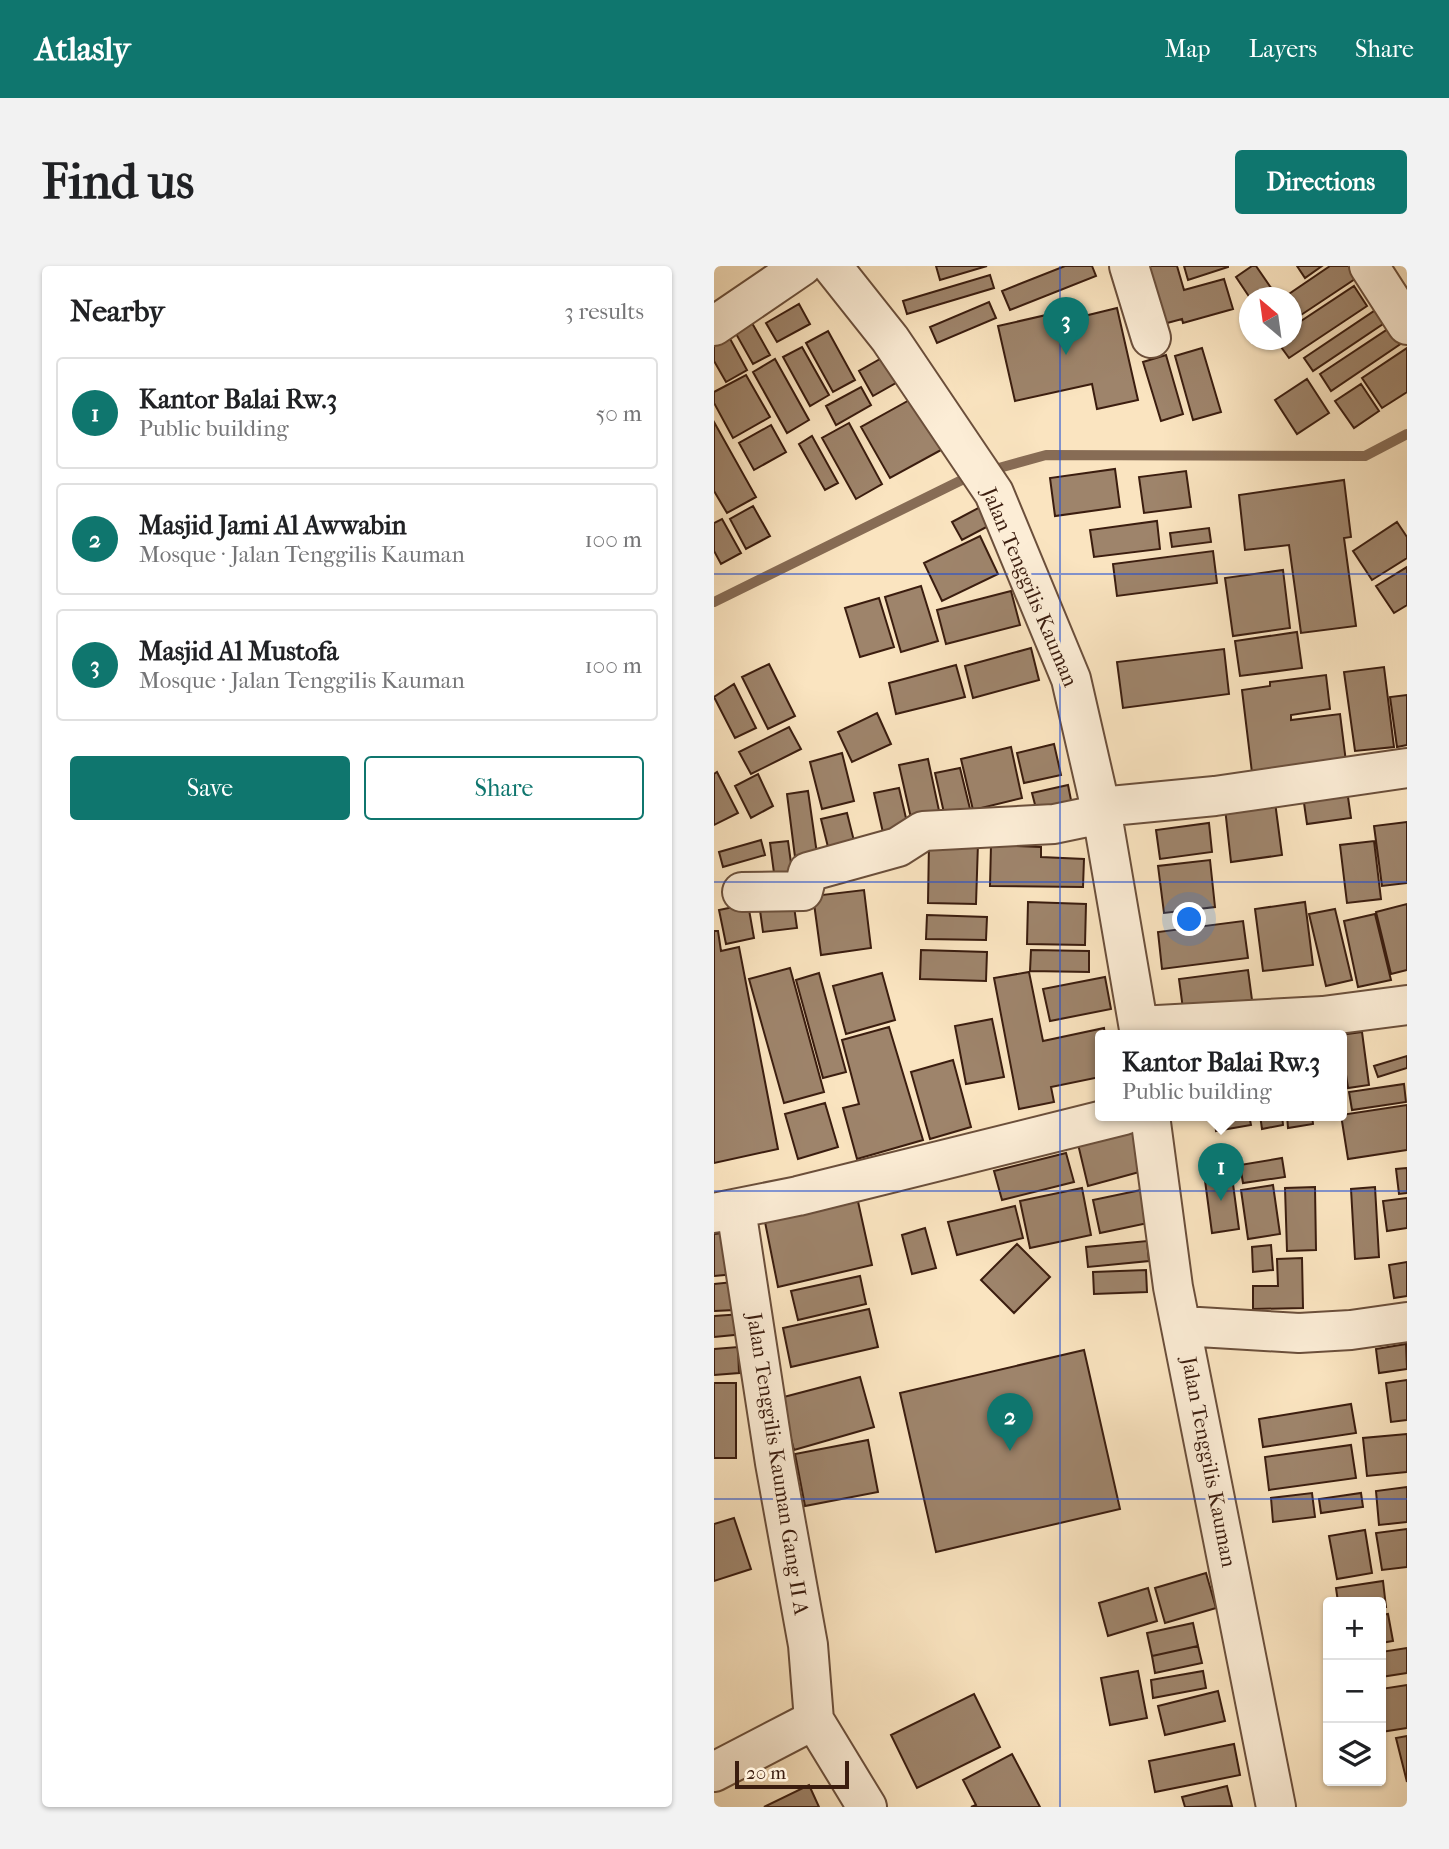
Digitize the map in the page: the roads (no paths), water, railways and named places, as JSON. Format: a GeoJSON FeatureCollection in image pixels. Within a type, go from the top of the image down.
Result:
{"type":"FeatureCollection","features":[{"type":"Feature","properties":{"kind":"street"},"geometry":{"type":"LineString","coordinates":[[714,326],[802,266]]}},
{"type":"Feature","properties":{"kind":"street","name":"Jalan Tenggilis Kauman"},"geometry":{"type":"LineString","coordinates":[[832,266],[890,339],[994,493],[1071,679],[1101,811],[1139,1030]]}},
{"type":"Feature","properties":{"kind":"street"},"geometry":{"type":"LineString","coordinates":[[1129,266],[1151,338]]}},
{"type":"Feature","properties":{"kind":"street"},"geometry":{"type":"LineString","coordinates":[[1369,266],[1407,325]]}},
{"type":"Feature","properties":{"kind":"street"},"geometry":{"type":"LineString","coordinates":[[742,892],[803,891],[808,872],[898,847],[923,831],[1054,824],[1101,811],[1407,768]]}},
{"type":"Feature","properties":{"kind":"street"},"geometry":{"type":"LineString","coordinates":[[1139,1030],[1323,1016],[1407,1005]]}},
{"type":"Feature","properties":{"kind":"street","name":"Jalan Tenggilis Kauman Gang II A"},"geometry":{"type":"LineString","coordinates":[[814,1720],[808,1645],[725,1211],[1100,1121]]}},
{"type":"Feature","properties":{"kind":"street","name":"Jalan Tenggilis Kauman"},"geometry":{"type":"LineString","coordinates":[[1151,1121],[1173,1287],[1276,1807]]}},
{"type":"Feature","properties":{"kind":"street"},"geometry":{"type":"LineString","coordinates":[[1182,1326],[1299,1333],[1351,1330],[1407,1322]]}},
{"type":"Feature","properties":{"kind":"street"},"geometry":{"type":"LineString","coordinates":[[714,1772],[814,1720],[867,1807]]}},
{"type":"Feature","properties":{"kind":"waterway"},"geometry":{"type":"LineString","coordinates":[[988,471],[1046,455],[1365,456],[1407,434]]}},
{"type":"Feature","properties":{"kind":"waterway"},"geometry":{"type":"LineString","coordinates":[[714,602],[972,475]]}},
{"type":"Feature","properties":{"kind":"place","name":"Masjid Al Mustofa"},"geometry":{"type":"Point","coordinates":[1066,355]}},
{"type":"Feature","properties":{"kind":"place","name":"Kantor Balai Rw.3"},"geometry":{"type":"Point","coordinates":[1221,1201]}},
{"type":"Feature","properties":{"kind":"place","name":"Masjid Jami Al Awwabin"},"geometry":{"type":"Point","coordinates":[1010,1451]}}]}
